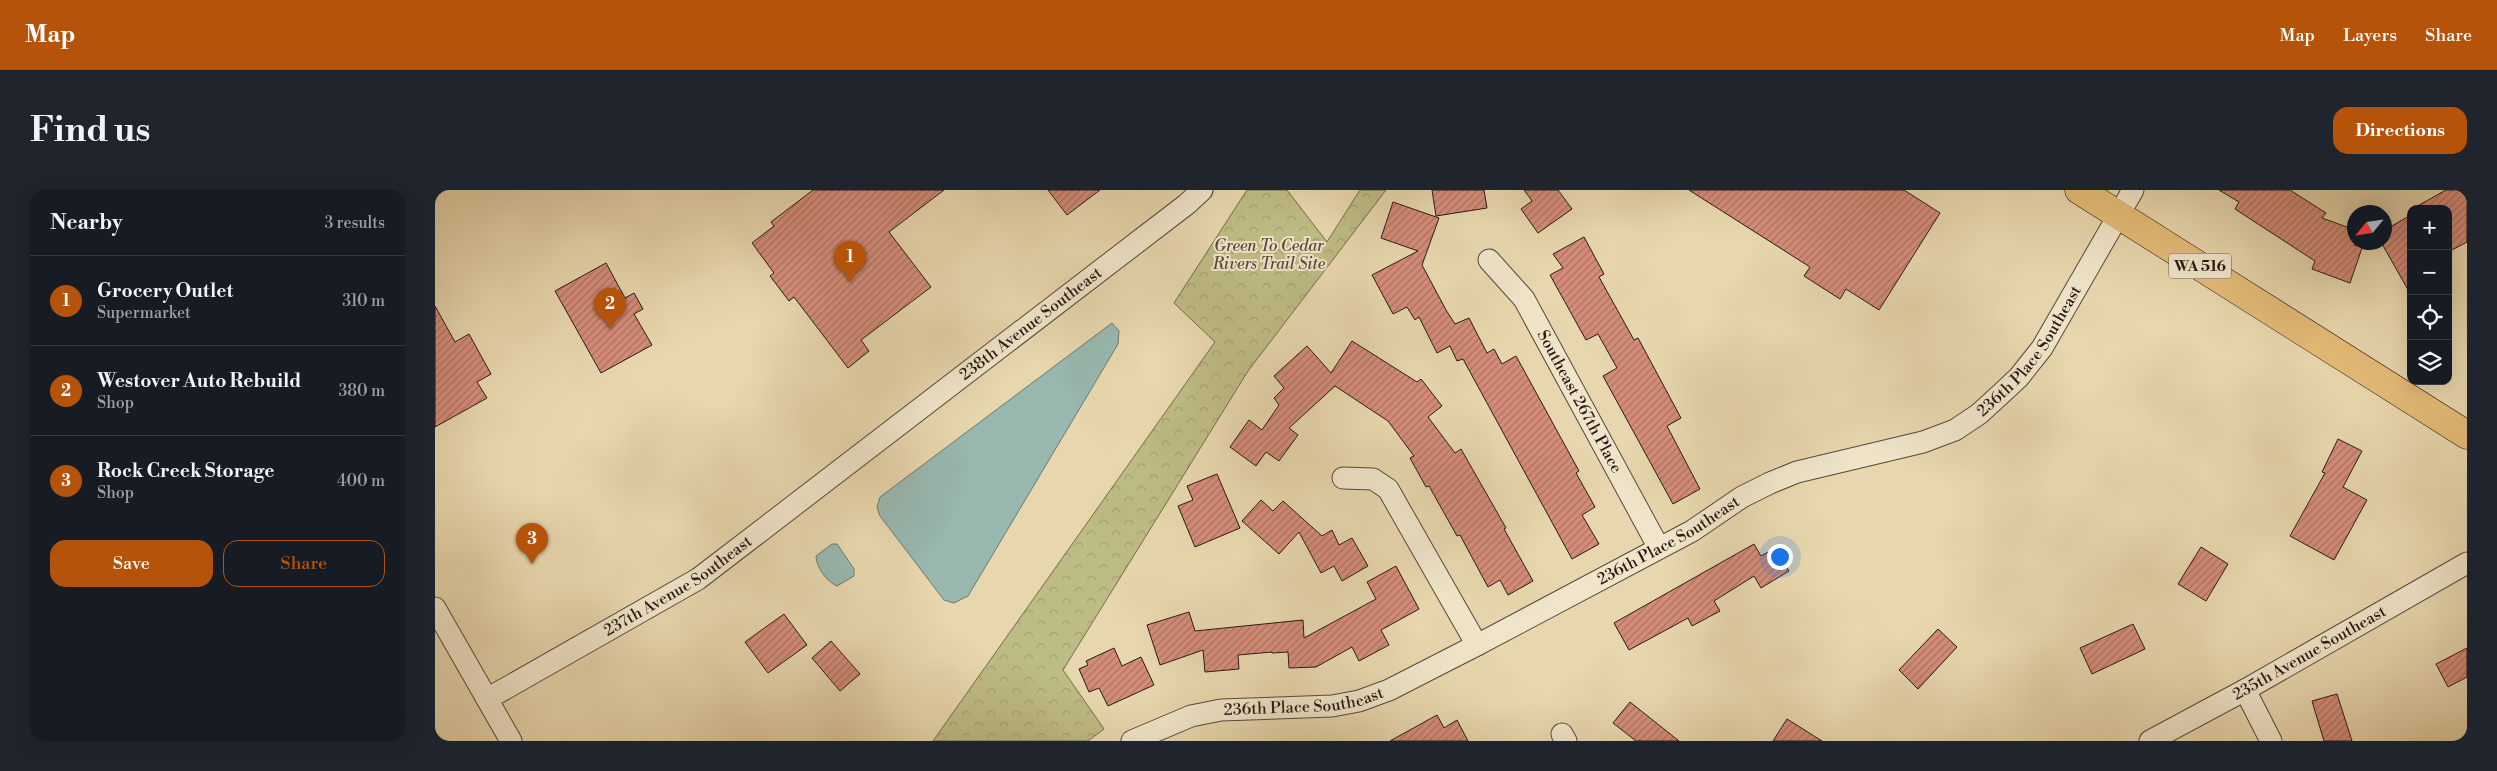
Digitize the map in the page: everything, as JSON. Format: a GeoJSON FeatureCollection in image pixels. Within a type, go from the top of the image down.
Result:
{"type":"FeatureCollection","features":[{"type":"Feature","properties":{"kind":"main road","name":"WA 516"},"geometry":{"type":"LineString","coordinates":[[2079,190],[2281,316],[2467,436]]}},
{"type":"Feature","properties":{"kind":"street","name":"238th Avenue Southeast"},"geometry":{"type":"LineString","coordinates":[[859,457],[1166,221],[1201,190]]}},
{"type":"Feature","properties":{"kind":"street"},"geometry":{"type":"LineString","coordinates":[[2119,216],[2133,190]]}},
{"type":"Feature","properties":{"kind":"street"},"geometry":{"type":"LineString","coordinates":[[2119,216],[2145,190]]}},
{"type":"Feature","properties":{"kind":"street","name":"236th Place Southeast"},"geometry":{"type":"LineString","coordinates":[[1132,741],[1191,716],[1221,710],[1332,706],[1359,702],[1389,690],[1477,646],[1692,531],[1742,497],[1770,483],[1797,472],[1923,442],[1955,430],[1979,414],[2019,376],[2042,348],[2119,216]]}},
{"type":"Feature","properties":{"kind":"street","name":"Southeast 267th Place"},"geometry":{"type":"LineString","coordinates":[[1489,260],[1524,299],[1659,548]]}},
{"type":"Feature","properties":{"kind":"street","name":"237th Avenue Southeast"},"geometry":{"type":"LineString","coordinates":[[487,699],[698,579],[859,457]]}},
{"type":"Feature","properties":{"kind":"street"},"geometry":{"type":"LineString","coordinates":[[1343,478],[1373,479],[1388,489],[1477,646]]}},
{"type":"Feature","properties":{"kind":"street","name":"235th Avenue Southeast"},"geometry":{"type":"LineString","coordinates":[[2150,741],[2245,690],[2467,562]]}},
{"type":"Feature","properties":{"kind":"street"},"geometry":{"type":"LineString","coordinates":[[435,608],[511,741]]}},
{"type":"Feature","properties":{"kind":"street"},"geometry":{"type":"LineString","coordinates":[[2245,690],[2271,741]]}},
{"type":"Feature","properties":{"kind":"green space","name":"Green To Cedar Rivers Trail Site"},"geometry":{"type":"Polygon","coordinates":[[[1247,190],[1287,190],[1327,242],[1360,190],[1386,190],[1248,371],[1063,670],[1104,729],[1088,741],[933,741],[1215,342],[1174,303],[1247,190]]]}},
{"type":"Feature","properties":{"kind":"water"},"geometry":{"type":"Polygon","coordinates":[[[1112,323],[1119,331],[1118,344],[968,596],[954,603],[944,600],[880,516],[877,507],[880,497],[1112,323]]]}},
{"type":"Feature","properties":{"kind":"water"},"geometry":{"type":"Polygon","coordinates":[[[832,544],[837,544],[854,569],[854,576],[837,586],[823,574],[816,560],[816,556],[832,544]]]}},
{"type":"Feature","properties":{"kind":"building"},"geometry":{"type":"Polygon","coordinates":[[[813,190],[944,190],[889,232],[931,287],[861,340],[869,351],[848,368],[794,297],[789,301],[770,276],[774,273],[752,243],[774,226],[771,222],[813,190]]]}},
{"type":"Feature","properties":{"kind":"building"},"geometry":{"type":"Polygon","coordinates":[[[1048,190],[1100,190],[1067,215],[1048,190]]]}},
{"type":"Feature","properties":{"kind":"building"},"geometry":{"type":"Polygon","coordinates":[[[1432,190],[1484,190],[1487,208],[1436,216],[1432,190]]]}},
{"type":"Feature","properties":{"kind":"building"},"geometry":{"type":"Polygon","coordinates":[[[1524,190],[1558,190],[1572,209],[1538,233],[1521,209],[1532,201],[1524,190]]]}},
{"type":"Feature","properties":{"kind":"building"},"geometry":{"type":"Polygon","coordinates":[[[1689,190],[1904,190],[1940,213],[1879,310],[1846,289],[1840,299],[1804,276],[1810,267],[1689,190]]]}},
{"type":"Feature","properties":{"kind":"building"},"geometry":{"type":"Polygon","coordinates":[[[2219,190],[2290,190],[2326,213],[2322,218],[2347,227],[2347,250],[2361,250],[2350,283],[2312,269],[2315,261],[2235,209],[2239,202],[2219,190]]]}},
{"type":"Feature","properties":{"kind":"building"},"geometry":{"type":"Polygon","coordinates":[[[2446,190],[2467,190],[2467,242],[2452,250],[2452,205],[2419,205],[2446,190]]]}},
{"type":"Feature","properties":{"kind":"building"},"geometry":{"type":"Polygon","coordinates":[[[1393,202],[1439,218],[1422,265],[1446,310],[1455,324],[1469,318],[1487,353],[1494,349],[1502,364],[1516,356],[1579,471],[1576,473],[1595,507],[1582,515],[1599,544],[1572,559],[1463,359],[1457,361],[1450,346],[1437,353],[1419,317],[1415,320],[1407,307],[1393,314],[1372,275],[1418,251],[1381,238],[1393,202]]]}},
{"type":"Feature","properties":{"kind":"building"},"geometry":{"type":"Polygon","coordinates":[[[2407,217],[2407,288],[2386,250],[2392,250],[2392,226],[2407,217]]]}},
{"type":"Feature","properties":{"kind":"building"},"geometry":{"type":"Polygon","coordinates":[[[1584,237],[1604,274],[1599,277],[1634,340],[1638,338],[1681,418],[1667,426],[1700,489],[1673,504],[1603,376],[1617,368],[1598,334],[1586,340],[1550,275],[1563,268],[1553,254],[1584,237]]]}},
{"type":"Feature","properties":{"kind":"building"},"geometry":{"type":"Polygon","coordinates":[[[606,263],[625,298],[634,293],[643,309],[634,314],[652,345],[601,373],[555,291],[606,263]]]}},
{"type":"Feature","properties":{"kind":"building"},"geometry":{"type":"Polygon","coordinates":[[[435,306],[455,342],[469,334],[491,374],[477,382],[487,398],[435,427],[435,306]]]}},
{"type":"Feature","properties":{"kind":"building"},"geometry":{"type":"Polygon","coordinates":[[[1352,341],[1417,382],[1421,379],[1442,406],[1428,417],[1455,453],[1461,449],[1506,528],[1504,529],[1533,581],[1508,595],[1500,580],[1488,587],[1460,535],[1457,536],[1429,486],[1426,487],[1410,458],[1414,456],[1388,421],[1335,386],[1289,428],[1298,435],[1279,461],[1266,452],[1256,466],[1230,447],[1249,420],[1262,430],[1279,405],[1274,398],[1284,388],[1274,376],[1307,346],[1331,373],[1352,341]]]}},
{"type":"Feature","properties":{"kind":"building"},"geometry":{"type":"Polygon","coordinates":[[[2338,439],[2362,451],[2343,487],[2367,500],[2334,560],[2290,536],[2325,473],[2322,472],[2338,439]]]}},
{"type":"Feature","properties":{"kind":"building"},"geometry":{"type":"Polygon","coordinates":[[[1217,474],[1240,528],[1195,547],[1178,506],[1193,500],[1187,486],[1217,474]]]}},
{"type":"Feature","properties":{"kind":"building"},"geometry":{"type":"Polygon","coordinates":[[[1261,500],[1273,511],[1283,501],[1322,536],[1332,530],[1339,545],[1352,538],[1368,566],[1342,581],[1334,566],[1321,573],[1299,532],[1279,554],[1242,521],[1261,500]]]}},
{"type":"Feature","properties":{"kind":"building"},"geometry":{"type":"Polygon","coordinates":[[[1754,544],[1761,556],[1775,548],[1789,571],[1761,588],[1754,576],[1714,601],[1720,611],[1692,626],[1688,618],[1629,650],[1614,623],[1754,544]]]}},
{"type":"Feature","properties":{"kind":"building"},"geometry":{"type":"Polygon","coordinates":[[[2201,547],[2228,564],[2206,601],[2178,584],[2201,547]]]}},
{"type":"Feature","properties":{"kind":"building"},"geometry":{"type":"Polygon","coordinates":[[[1396,566],[1419,609],[1381,630],[1389,645],[1359,661],[1352,647],[1316,667],[1289,668],[1288,652],[1272,652],[1238,655],[1239,669],[1205,672],[1203,650],[1160,665],[1147,625],[1189,612],[1195,631],[1303,620],[1304,638],[1376,599],[1367,582],[1396,566]]]}},
{"type":"Feature","properties":{"kind":"building"},"geometry":{"type":"Polygon","coordinates":[[[784,614],[807,645],[768,673],[745,642],[784,614]]]}},
{"type":"Feature","properties":{"kind":"building"},"geometry":{"type":"Polygon","coordinates":[[[2133,624],[2145,649],[2092,674],[2080,648],[2133,624]]]}},
{"type":"Feature","properties":{"kind":"building"},"geometry":{"type":"Polygon","coordinates":[[[1938,629],[1957,647],[1918,689],[1899,670],[1938,629]]]}},
{"type":"Feature","properties":{"kind":"building"},"geometry":{"type":"Polygon","coordinates":[[[831,641],[860,674],[840,691],[812,658],[831,641]]]}},
{"type":"Feature","properties":{"kind":"building"},"geometry":{"type":"Polygon","coordinates":[[[1114,648],[1122,666],[1141,657],[1154,685],[1108,706],[1099,688],[1089,692],[1079,669],[1088,665],[1086,661],[1114,648]]]}},
{"type":"Feature","properties":{"kind":"building"},"geometry":{"type":"Polygon","coordinates":[[[2467,648],[2467,677],[2448,687],[2436,664],[2467,648]]]}},
{"type":"Feature","properties":{"kind":"building"},"geometry":{"type":"Polygon","coordinates":[[[2337,694],[2352,741],[2324,741],[2312,701],[2337,694]]]}},
{"type":"Feature","properties":{"kind":"building"},"geometry":{"type":"Polygon","coordinates":[[[1630,702],[1679,741],[1636,741],[1613,723],[1630,702]]]}},
{"type":"Feature","properties":{"kind":"building"},"geometry":{"type":"Polygon","coordinates":[[[1437,715],[1444,728],[1457,720],[1468,741],[1390,741],[1437,715]]]}},
{"type":"Feature","properties":{"kind":"building"},"geometry":{"type":"Polygon","coordinates":[[[1787,719],[1822,741],[1773,741],[1787,719]]]}},
{"type":"Feature","properties":{"kind":"place","name":"Grocery Outlet"},"geometry":{"type":"Point","coordinates":[850,282]}},
{"type":"Feature","properties":{"kind":"place","name":"Westover Auto Rebuild"},"geometry":{"type":"Point","coordinates":[610,329]}},
{"type":"Feature","properties":{"kind":"place","name":"Rock Creek Storage"},"geometry":{"type":"Point","coordinates":[532,564]}}]}
